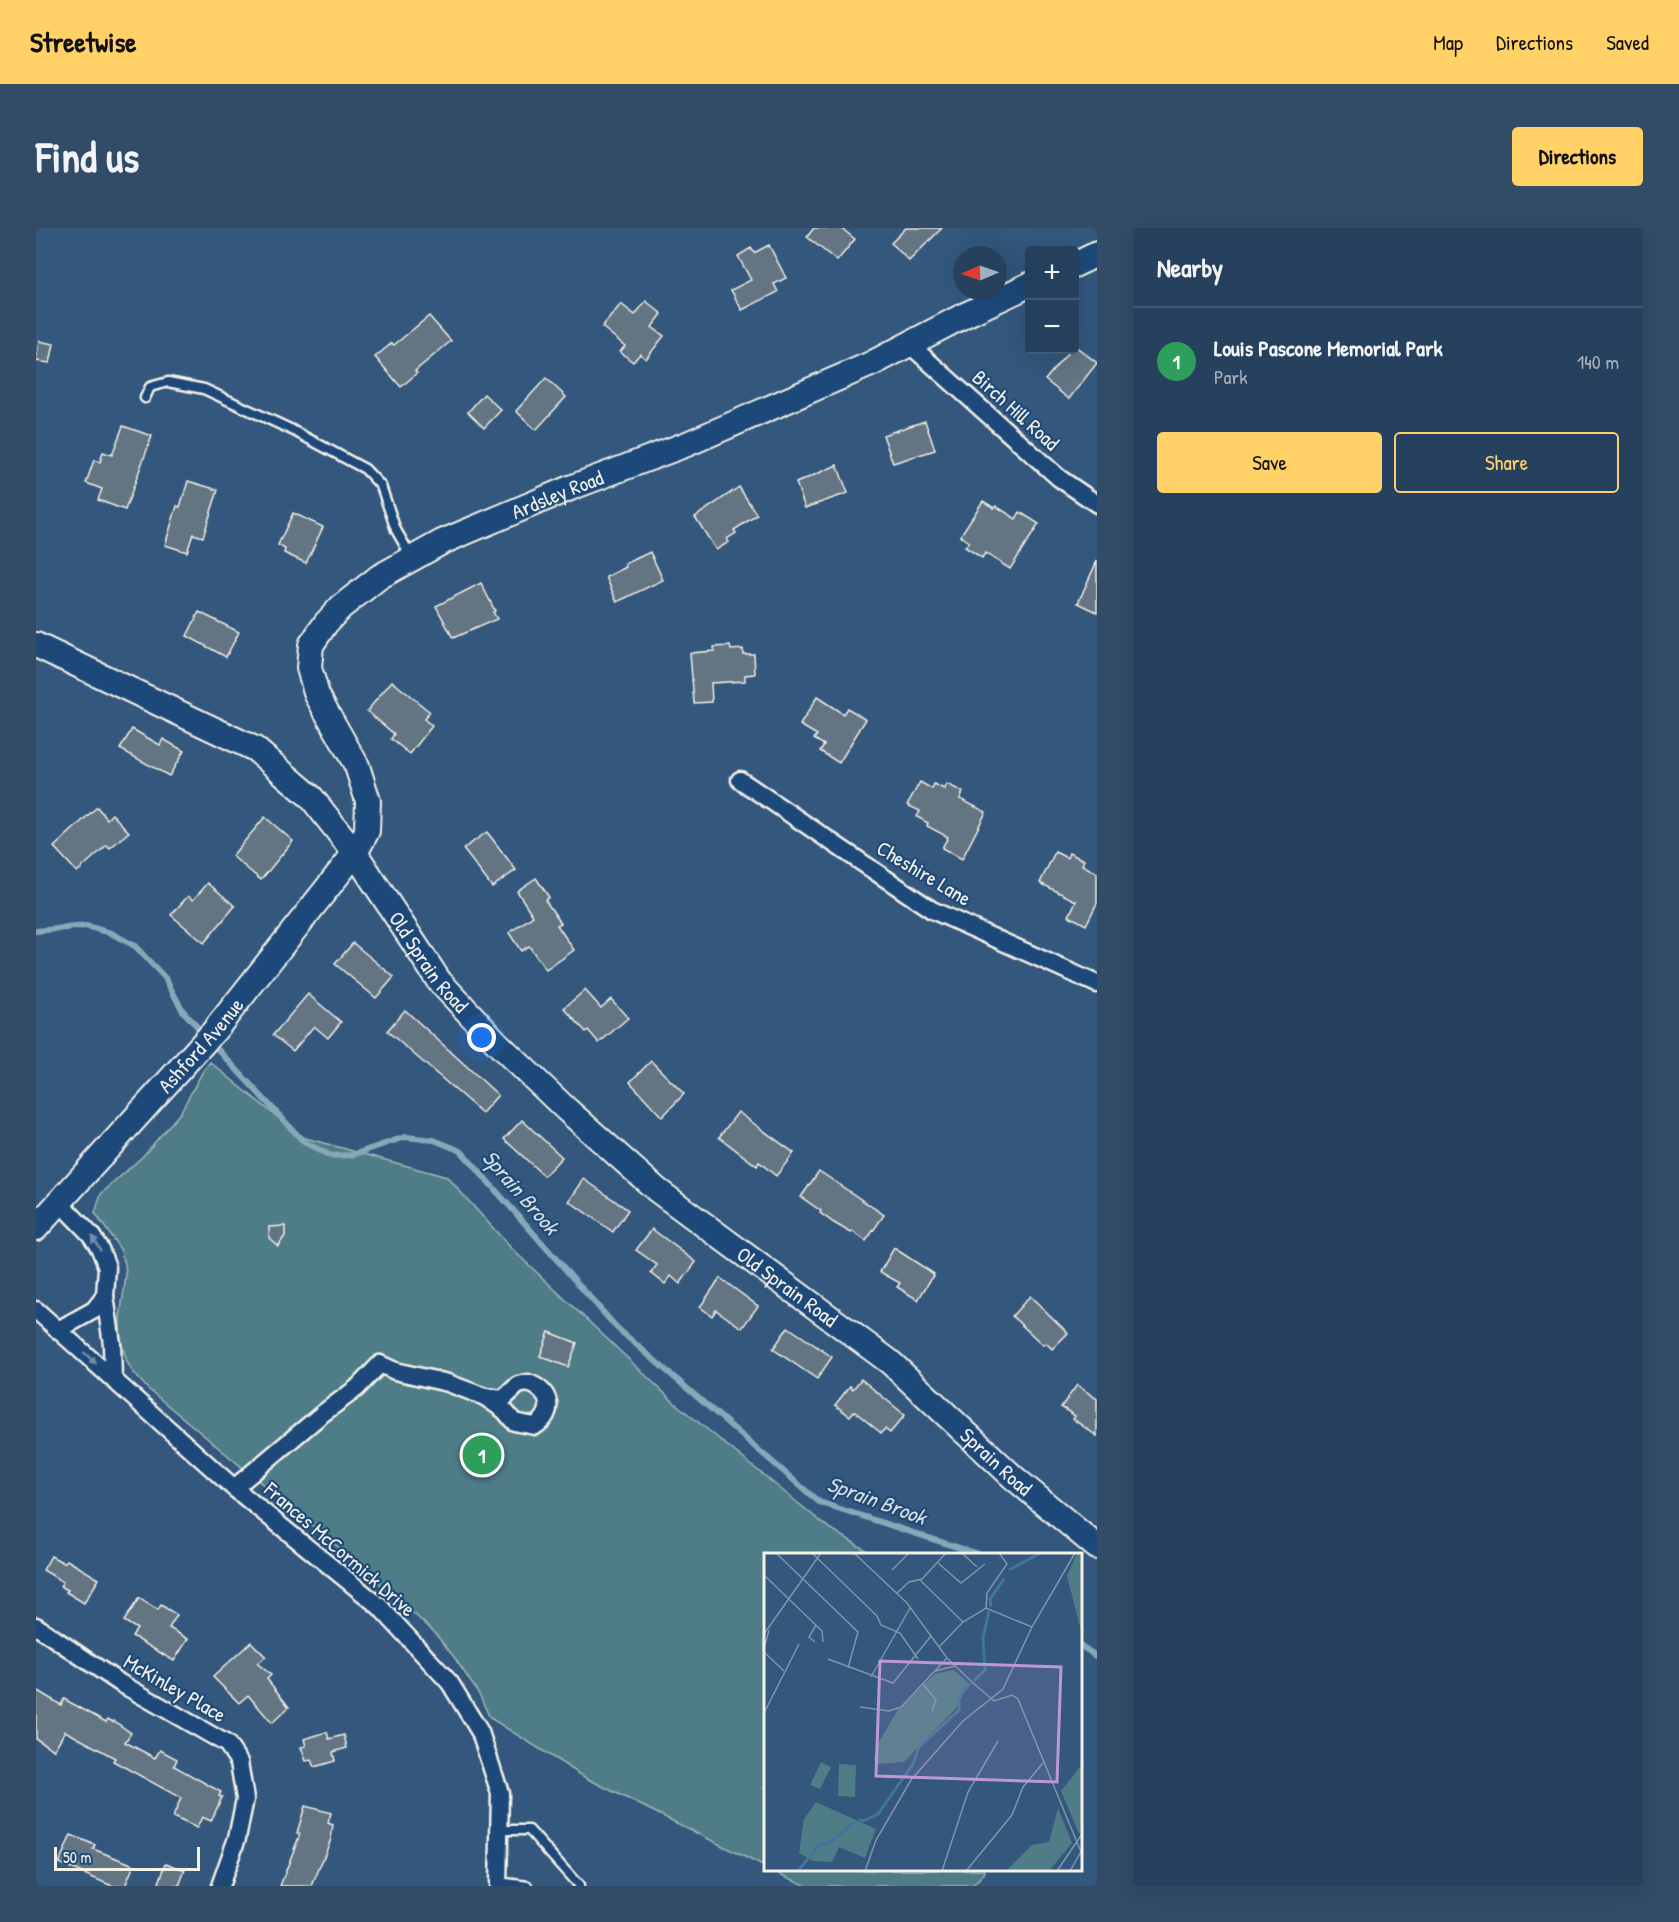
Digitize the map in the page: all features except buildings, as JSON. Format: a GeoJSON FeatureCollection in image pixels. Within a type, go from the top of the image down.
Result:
{"type":"FeatureCollection","features":[{"type":"Feature","properties":{"kind":"main road"},"geometry":{"type":"LineString","coordinates":[[1079,263],[1097,254]]}},
{"type":"Feature","properties":{"kind":"main road","name":"Ardsley Road"},"geometry":{"type":"LineString","coordinates":[[355,853],[367,831],[368,801],[357,766],[317,695],[309,668],[311,645],[341,607],[379,577],[442,542],[687,444],[873,363],[1025,287]]}},
{"type":"Feature","properties":{"kind":"main road","name":"Old Sprain Road"},"geometry":{"type":"LineString","coordinates":[[36,645],[255,749],[311,797],[355,853],[439,981],[498,1044],[566,1109],[657,1190],[900,1370]]}},
{"type":"Feature","properties":{"kind":"main road","name":"Ashford Avenue"},"geometry":{"type":"LineString","coordinates":[[36,1228],[216,1030],[355,853]]}},
{"type":"Feature","properties":{"kind":"main road","name":"Sprain Road"},"geometry":{"type":"LineString","coordinates":[[900,1370],[1013,1477],[1097,1547]]}},
{"type":"Feature","properties":{"kind":"street","name":"Birch Hill Road"},"geometry":{"type":"LineString","coordinates":[[909,344],[1059,478],[1097,504]]}},
{"type":"Feature","properties":{"kind":"street","name":"Cheshire Lane"},"geometry":{"type":"LineString","coordinates":[[740,780],[932,910],[1097,984]]}},
{"type":"Feature","properties":{"kind":"street"},"geometry":{"type":"LineString","coordinates":[[59,1202],[91,1235],[107,1267],[105,1296],[112,1344],[113,1379]]}},
{"type":"Feature","properties":{"kind":"street"},"geometry":{"type":"LineString","coordinates":[[58,1330],[94,1310],[105,1296]]}},
{"type":"Feature","properties":{"kind":"street","name":"Frances McCormick Drive"},"geometry":{"type":"LineString","coordinates":[[36,1310],[234,1488],[379,1606],[450,1683],[480,1732],[500,1793],[498,1884]]}},
{"type":"Feature","properties":{"kind":"street"},"geometry":{"type":"LineString","coordinates":[[234,1488],[322,1414],[357,1388],[380,1364],[395,1371],[448,1383],[486,1397]]}},
{"type":"Feature","properties":{"kind":"street","name":"McKinley Place"},"geometry":{"type":"LineString","coordinates":[[36,1626],[120,1683],[227,1744],[239,1762],[245,1799],[237,1838],[220,1886]]}},
{"type":"Feature","properties":{"kind":"lane"},"geometry":{"type":"LineString","coordinates":[[145,398],[150,387],[168,382],[204,389],[292,430],[365,469],[381,486],[396,530],[412,558]]}},
{"type":"Feature","properties":{"kind":"lane"},"geometry":{"type":"LineString","coordinates":[[500,1830],[529,1830],[579,1886]]}},
{"type":"Feature","properties":{"kind":"lane"},"geometry":{"type":"LineString","coordinates":[[498,1884],[528,1886]]}},
{"type":"Feature","properties":{"kind":"green space"},"geometry":{"type":"Polygon","coordinates":[[[210,1062],[302,1137],[447,1177],[512,1249],[676,1404],[825,1525],[870,1553],[764,1553],[764,1867],[586,1778],[490,1718],[479,1694],[433,1631],[345,1553],[147,1388],[133,1372],[127,1362],[120,1338],[120,1317],[126,1276],[125,1264],[120,1249],[95,1213],[101,1194],[143,1156],[180,1113],[210,1062]]]}},
{"type":"Feature","properties":{"kind":"green space"},"geometry":{"type":"Polygon","coordinates":[[[773,1871],[985,1871],[973,1886],[807,1886],[773,1871]]]}},
{"type":"Feature","properties":{"kind":"waterway","name":"Sprain Brook"},"geometry":{"type":"LineString","coordinates":[[36,931],[86,926],[111,933],[135,946],[165,978],[183,1011],[203,1033]]}},
{"type":"Feature","properties":{"kind":"waterway","name":"Sprain Brook"},"geometry":{"type":"LineString","coordinates":[[210,1041],[304,1142],[331,1156],[352,1155],[405,1137],[434,1140],[461,1151],[617,1328],[819,1502],[975,1553]]}},
{"type":"Feature","properties":{"kind":"waterway","name":"Sprain Brook"},"geometry":{"type":"LineString","coordinates":[[1082,1646],[1097,1657]]}},
{"type":"Feature","properties":{"kind":"place","name":"Louis Pascone Memorial Park"},"geometry":{"type":"Point","coordinates":[482,1455]}}]}
